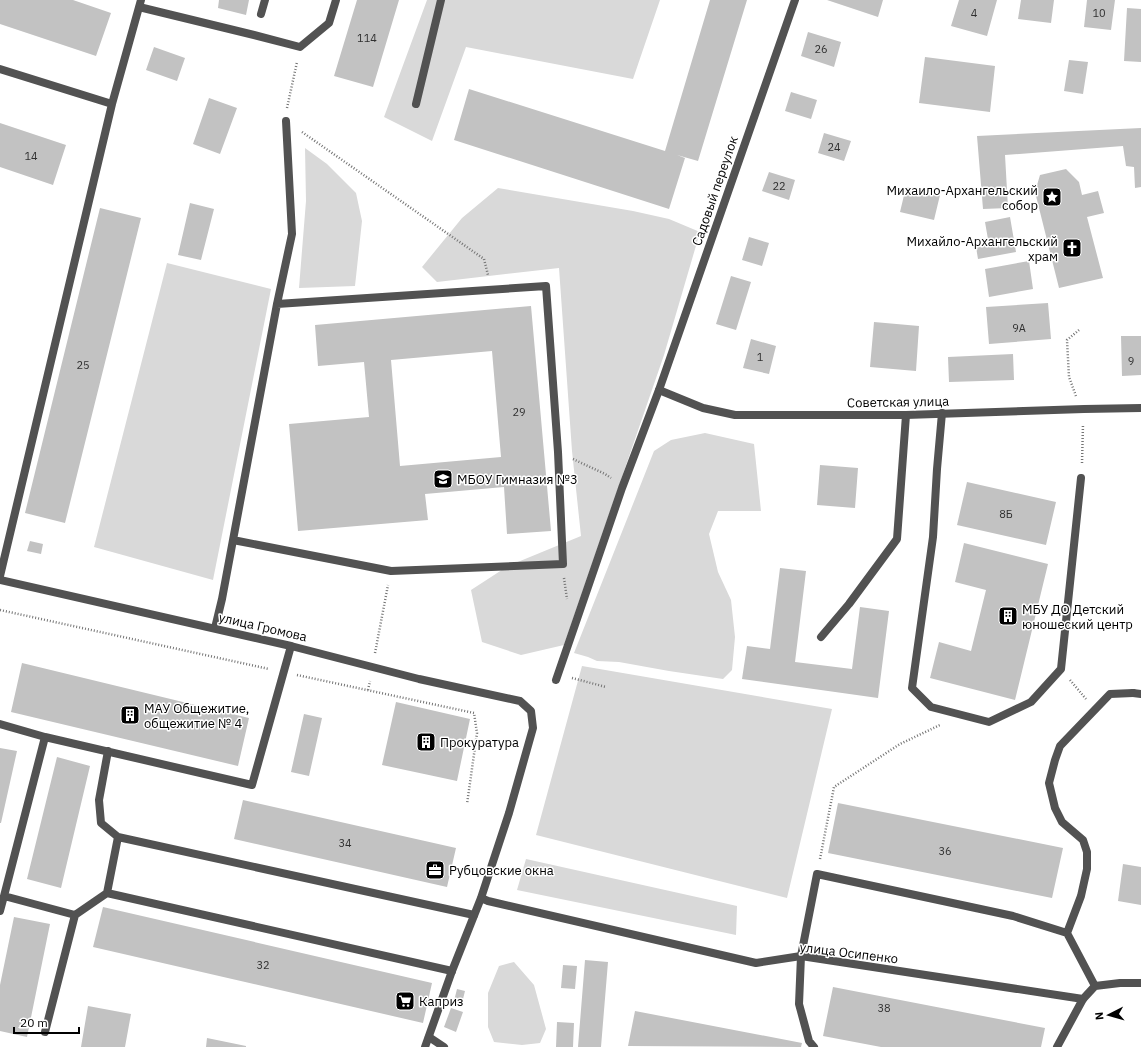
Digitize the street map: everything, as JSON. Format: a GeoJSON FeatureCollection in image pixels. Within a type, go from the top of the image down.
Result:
{"type":"FeatureCollection","features":[{"type":"Feature","properties":{"kind":"street"},"geometry":{"type":"LineString","coordinates":[[262,14],[265,0]]}},
{"type":"Feature","properties":{"kind":"street"},"geometry":{"type":"LineString","coordinates":[[0,576],[112,104],[140,3],[300,47],[329,23],[336,0]]}},
{"type":"Feature","properties":{"kind":"street"},"geometry":{"type":"LineString","coordinates":[[416,104],[441,0]]}},
{"type":"Feature","properties":{"kind":"street","name":"Садовый переулок"},"geometry":{"type":"LineString","coordinates":[[556,680],[582,609],[622,488],[659,390],[795,0]]}},
{"type":"Feature","properties":{"kind":"street"},"geometry":{"type":"LineString","coordinates":[[0,69],[112,104]]}},
{"type":"Feature","properties":{"kind":"street"},"geometry":{"type":"LineString","coordinates":[[215,628],[222,599],[277,304],[292,234],[286,121]]}},
{"type":"Feature","properties":{"kind":"street"},"geometry":{"type":"LineString","coordinates":[[233,540],[391,571],[563,564],[558,452],[546,286],[493,291],[277,304]]}},
{"type":"Feature","properties":{"kind":"street","name":"Советская улица"},"geometry":{"type":"LineString","coordinates":[[659,390],[703,408],[735,415],[906,415],[1141,408]]}},
{"type":"Feature","properties":{"kind":"street"},"geometry":{"type":"LineString","coordinates":[[942,413],[933,537],[912,688],[931,707],[989,722],[1031,702],[1061,669],[1081,478]]}},
{"type":"Feature","properties":{"kind":"street"},"geometry":{"type":"LineString","coordinates":[[821,638],[849,604],[897,539],[906,415]]}},
{"type":"Feature","properties":{"kind":"street","name":"улица Громова"},"geometry":{"type":"LineString","coordinates":[[0,580],[215,628],[372,667],[520,701],[531,711],[533,728],[509,813],[481,898]]}},
{"type":"Feature","properties":{"kind":"street"},"geometry":{"type":"LineString","coordinates":[[0,724],[45,737],[252,784],[291,646]]}},
{"type":"Feature","properties":{"kind":"street"},"geometry":{"type":"LineString","coordinates":[[1067,934],[1081,896],[1087,869],[1087,852],[1083,840],[1062,822],[1055,808],[1050,783],[1055,760],[1060,746],[1110,694],[1137,694]]}},
{"type":"Feature","properties":{"kind":"street"},"geometry":{"type":"LineString","coordinates":[[0,911],[45,737]]}},
{"type":"Feature","properties":{"kind":"street"},"geometry":{"type":"LineString","coordinates":[[108,751],[99,800],[101,823],[118,837],[474,915]]}},
{"type":"Feature","properties":{"kind":"street"},"geometry":{"type":"LineString","coordinates":[[45,1032],[76,915],[107,893],[118,837]]}},
{"type":"Feature","properties":{"kind":"street"},"geometry":{"type":"LineString","coordinates":[[814,1047],[809,1041],[799,1004],[802,956],[817,874],[1013,916],[1067,934],[1095,986]]}},
{"type":"Feature","properties":{"kind":"street"},"geometry":{"type":"LineString","coordinates":[[107,893],[452,971]]}},
{"type":"Feature","properties":{"kind":"street"},"geometry":{"type":"LineString","coordinates":[[4,896],[76,915]]}},
{"type":"Feature","properties":{"kind":"street"},"geometry":{"type":"LineString","coordinates":[[425,1047],[452,971],[481,898]]}},
{"type":"Feature","properties":{"kind":"street","name":"улица Осипенко"},"geometry":{"type":"LineString","coordinates":[[481,898],[488,901],[756,963],[802,956],[1083,999]]}},
{"type":"Feature","properties":{"kind":"street"},"geometry":{"type":"LineString","coordinates":[[1057,1047],[1083,999],[1095,986],[1120,983],[1141,983]]}},
{"type":"Feature","properties":{"kind":"street"},"geometry":{"type":"LineString","coordinates":[[429,1037],[444,1047]]}},
{"type":"Feature","properties":{"kind":"path"},"geometry":{"type":"LineString","coordinates":[[300,47],[288,99],[286,121],[484,259],[493,291]]}},
{"type":"Feature","properties":{"kind":"path"},"geometry":{"type":"LineString","coordinates":[[1079,330],[1067,340],[1068,377],[1082,409],[1081,478]]}},
{"type":"Feature","properties":{"kind":"path"},"geometry":{"type":"LineString","coordinates":[[558,452],[605,474],[622,488]]}},
{"type":"Feature","properties":{"kind":"path"},"geometry":{"type":"LineString","coordinates":[[563,564],[567,601],[582,609]]}},
{"type":"Feature","properties":{"kind":"path"},"geometry":{"type":"LineString","coordinates":[[372,667],[391,571]]}},
{"type":"Feature","properties":{"kind":"path"},"geometry":{"type":"LineString","coordinates":[[1061,669],[1096,710]]}},
{"type":"Feature","properties":{"kind":"path"},"geometry":{"type":"LineString","coordinates":[[559,672],[575,680],[606,686]]}},
{"type":"Feature","properties":{"kind":"path"},"geometry":{"type":"LineString","coordinates":[[817,874],[834,787],[900,744],[962,715]]}},
{"type":"Feature","properties":{"kind":"shaded area"},"geometry":{"type":"Polygon","coordinates":[[[427,0],[660,0],[633,79],[466,47],[432,141],[384,117],[427,0]]]}},
{"type":"Feature","properties":{"kind":"shaded area"},"geometry":{"type":"Polygon","coordinates":[[[305,148],[327,164],[356,193],[362,221],[355,286],[299,288],[306,201],[305,148]]]}},
{"type":"Feature","properties":{"kind":"shaded area"},"geometry":{"type":"Polygon","coordinates":[[[498,188],[633,211],[669,219],[700,232],[664,355],[564,645],[521,655],[482,642],[471,590],[508,566],[581,536],[572,451],[559,268],[437,282],[422,267],[462,218],[498,188]]]}},
{"type":"Feature","properties":{"kind":"shaded area"},"geometry":{"type":"Polygon","coordinates":[[[167,263],[271,289],[213,580],[94,547],[167,263]]]}},
{"type":"Feature","properties":{"kind":"shaded area"},"geometry":{"type":"Polygon","coordinates":[[[705,433],[754,444],[761,511],[718,511],[709,534],[718,572],[731,600],[735,637],[732,670],[723,679],[619,662],[597,661],[574,653],[654,451],[671,440],[705,433]]]}},
{"type":"Feature","properties":{"kind":"shaded area"},"geometry":{"type":"Polygon","coordinates":[[[582,666],[832,709],[787,898],[536,835],[582,666]]]}},
{"type":"Feature","properties":{"kind":"shaded area"},"geometry":{"type":"Polygon","coordinates":[[[526,859],[737,906],[736,935],[517,890],[526,859]]]}},
{"type":"Feature","properties":{"kind":"shaded area"},"geometry":{"type":"Polygon","coordinates":[[[514,962],[534,985],[546,1029],[540,1043],[522,1045],[494,1042],[488,1027],[488,993],[499,966],[514,962]]]}},
{"type":"Feature","properties":{"kind":"building"},"geometry":{"type":"Polygon","coordinates":[[[0,0],[73,0],[111,13],[96,56],[0,24],[0,0]]]}},
{"type":"Feature","properties":{"kind":"building"},"geometry":{"type":"Polygon","coordinates":[[[219,0],[249,0],[246,15],[218,8],[219,0]]]}},
{"type":"Feature","properties":{"kind":"building"},"geometry":{"type":"Polygon","coordinates":[[[357,0],[399,0],[373,87],[334,76],[357,0]]]}},
{"type":"Feature","properties":{"kind":"building"},"geometry":{"type":"Polygon","coordinates":[[[710,0],[747,0],[698,161],[677,155],[685,158],[669,209],[454,140],[469,89],[665,151],[710,0]]]}},
{"type":"Feature","properties":{"kind":"building"},"geometry":{"type":"Polygon","coordinates":[[[827,0],[883,0],[878,17],[827,0]]]}},
{"type":"Feature","properties":{"kind":"building"},"geometry":{"type":"Polygon","coordinates":[[[959,0],[997,0],[987,36],[951,26],[959,0]]]}},
{"type":"Feature","properties":{"kind":"building"},"geometry":{"type":"Polygon","coordinates":[[[1021,0],[1054,0],[1051,23],[1018,19],[1021,0]]]}},
{"type":"Feature","properties":{"kind":"building"},"geometry":{"type":"Polygon","coordinates":[[[1087,0],[1115,0],[1111,30],[1084,27],[1087,0]]]}},
{"type":"Feature","properties":{"kind":"building"},"geometry":{"type":"Polygon","coordinates":[[[1127,8],[1141,9],[1141,62],[1124,61],[1127,8]]]}},
{"type":"Feature","properties":{"kind":"building"},"geometry":{"type":"Polygon","coordinates":[[[808,32],[841,42],[834,67],[801,56],[808,32]]]}},
{"type":"Feature","properties":{"kind":"building"},"geometry":{"type":"Polygon","coordinates":[[[154,47],[185,58],[177,81],[146,70],[154,47]]]}},
{"type":"Feature","properties":{"kind":"building"},"geometry":{"type":"Polygon","coordinates":[[[925,57],[995,66],[990,112],[919,103],[925,57]]]}},
{"type":"Feature","properties":{"kind":"building"},"geometry":{"type":"Polygon","coordinates":[[[1069,60],[1088,62],[1083,94],[1064,91],[1069,60]]]}},
{"type":"Feature","properties":{"kind":"building"},"geometry":{"type":"Polygon","coordinates":[[[791,92],[817,100],[811,119],[785,111],[791,92]]]}},
{"type":"Feature","properties":{"kind":"building"},"geometry":{"type":"Polygon","coordinates":[[[209,98],[237,108],[220,154],[193,144],[209,98]]]}},
{"type":"Feature","properties":{"kind":"building"},"geometry":{"type":"Polygon","coordinates":[[[0,123],[66,145],[53,185],[0,167],[0,123]]]}},
{"type":"Feature","properties":{"kind":"building"},"geometry":{"type":"Polygon","coordinates":[[[1141,128],[1141,187],[1135,188],[1134,167],[1126,166],[1123,146],[1005,155],[1008,208],[983,209],[977,136],[1141,128]]]}},
{"type":"Feature","properties":{"kind":"building"},"geometry":{"type":"Polygon","coordinates":[[[824,133],[851,141],[844,161],[818,153],[824,133]]]}},
{"type":"Feature","properties":{"kind":"building","name":"Михайло-Архангельский храм"},"geometry":{"type":"Polygon","coordinates":[[[1066,169],[1079,182],[1082,195],[1098,191],[1104,213],[1087,217],[1103,278],[1059,288],[1035,192],[1040,175],[1066,169]]]}},
{"type":"Feature","properties":{"kind":"building"},"geometry":{"type":"Polygon","coordinates":[[[769,172],[795,180],[789,200],[762,191],[769,172]]]}},
{"type":"Feature","properties":{"kind":"building"},"geometry":{"type":"Polygon","coordinates":[[[906,187],[940,195],[934,220],[900,212],[906,187]]]}},
{"type":"Feature","properties":{"kind":"building"},"geometry":{"type":"Polygon","coordinates":[[[190,203],[214,209],[201,260],[178,255],[190,203]]]}},
{"type":"Feature","properties":{"kind":"building"},"geometry":{"type":"Polygon","coordinates":[[[100,208],[141,218],[65,523],[25,513],[100,208]]]}},
{"type":"Feature","properties":{"kind":"building"},"geometry":{"type":"Polygon","coordinates":[[[1010,217],[1016,252],[978,259],[976,247],[989,245],[985,222],[1010,217]]]}},
{"type":"Feature","properties":{"kind":"building"},"geometry":{"type":"Polygon","coordinates":[[[749,237],[769,243],[762,266],[742,260],[749,237]]]}},
{"type":"Feature","properties":{"kind":"building"},"geometry":{"type":"Polygon","coordinates":[[[1029,261],[1033,289],[989,297],[985,269],[1029,261]]]}},
{"type":"Feature","properties":{"kind":"building"},"geometry":{"type":"Polygon","coordinates":[[[731,276],[751,282],[736,330],[716,324],[731,276]]]}},
{"type":"Feature","properties":{"kind":"building"},"geometry":{"type":"Polygon","coordinates":[[[1048,303],[1051,339],[989,344],[986,307],[1048,303]]]}},
{"type":"Feature","properties":{"kind":"building"},"geometry":{"type":"Polygon","coordinates":[[[531,306],[551,531],[507,534],[504,487],[425,494],[428,520],[298,531],[289,424],[369,417],[364,362],[318,366],[315,325],[531,306]],[[492,351],[391,360],[400,466],[501,457],[492,351]]]}},
{"type":"Feature","properties":{"kind":"building"},"geometry":{"type":"Polygon","coordinates":[[[874,322],[919,326],[916,371],[870,367],[874,322]]]}},
{"type":"Feature","properties":{"kind":"building"},"geometry":{"type":"Polygon","coordinates":[[[1121,336],[1141,336],[1141,375],[1122,376],[1121,336]]]}},
{"type":"Feature","properties":{"kind":"building"},"geometry":{"type":"Polygon","coordinates":[[[751,339],[776,346],[769,374],[743,368],[751,339]]]}},
{"type":"Feature","properties":{"kind":"building"},"geometry":{"type":"Polygon","coordinates":[[[1013,354],[1014,380],[949,382],[948,357],[1013,354]]]}},
{"type":"Feature","properties":{"kind":"building"},"geometry":{"type":"Polygon","coordinates":[[[820,465],[858,468],[855,508],[817,505],[820,465]]]}},
{"type":"Feature","properties":{"kind":"building"},"geometry":{"type":"Polygon","coordinates":[[[967,482],[1056,502],[1046,545],[957,525],[967,482]]]}},
{"type":"Feature","properties":{"kind":"building"},"geometry":{"type":"Polygon","coordinates":[[[30,541],[43,544],[41,554],[27,551],[30,541]]]}},
{"type":"Feature","properties":{"kind":"building","name":"МБУ ДО Детский юношеский центр"},"geometry":{"type":"Polygon","coordinates":[[[964,543],[1048,564],[1015,700],[930,678],[939,642],[971,651],[986,590],[955,582],[964,543]]]}},
{"type":"Feature","properties":{"kind":"building"},"geometry":{"type":"Polygon","coordinates":[[[780,568],[806,571],[795,662],[852,669],[860,607],[889,611],[878,698],[742,679],[747,646],[770,649],[780,568]]]}},
{"type":"Feature","properties":{"kind":"building","name":"МАУ Общежитие, общежитие № 4"},"geometry":{"type":"Polygon","coordinates":[[[22,663],[249,718],[238,766],[11,712],[22,663]]]}},
{"type":"Feature","properties":{"kind":"building","name":"Прокуратура"},"geometry":{"type":"Polygon","coordinates":[[[396,702],[470,719],[457,781],[382,765],[396,702]]]}},
{"type":"Feature","properties":{"kind":"building"},"geometry":{"type":"Polygon","coordinates":[[[304,714],[322,718],[309,776],[291,772],[304,714]]]}},
{"type":"Feature","properties":{"kind":"building"},"geometry":{"type":"Polygon","coordinates":[[[0,748],[17,751],[1,823],[0,823],[0,748]]]}},
{"type":"Feature","properties":{"kind":"building"},"geometry":{"type":"Polygon","coordinates":[[[57,757],[90,766],[61,888],[27,879],[57,757]]]}},
{"type":"Feature","properties":{"kind":"building"},"geometry":{"type":"Polygon","coordinates":[[[243,800],[456,848],[447,887],[234,839],[243,800]]]}},
{"type":"Feature","properties":{"kind":"building"},"geometry":{"type":"Polygon","coordinates":[[[838,803],[1063,848],[1052,898],[828,853],[838,803]]]}},
{"type":"Feature","properties":{"kind":"building"},"geometry":{"type":"Polygon","coordinates":[[[1123,864],[1141,867],[1141,905],[1118,901],[1123,864]]]}},
{"type":"Feature","properties":{"kind":"building"},"geometry":{"type":"Polygon","coordinates":[[[103,907],[432,983],[423,1023],[93,947],[103,907]]]}},
{"type":"Feature","properties":{"kind":"building"},"geometry":{"type":"Polygon","coordinates":[[[14,917],[50,924],[27,1037],[0,1031],[0,985],[14,917]]]}},
{"type":"Feature","properties":{"kind":"building"},"geometry":{"type":"Polygon","coordinates":[[[585,960],[608,962],[601,1047],[578,1047],[585,960]]]}},
{"type":"Feature","properties":{"kind":"building"},"geometry":{"type":"Polygon","coordinates":[[[563,965],[577,966],[575,989],[561,988],[563,965]]]}},
{"type":"Feature","properties":{"kind":"building"},"geometry":{"type":"Polygon","coordinates":[[[833,987],[1045,1028],[1041,1047],[881,1047],[823,1036],[833,987]]]}},
{"type":"Feature","properties":{"kind":"building"},"geometry":{"type":"Polygon","coordinates":[[[457,989],[465,991],[462,1003],[454,1001],[457,989]]]}},
{"type":"Feature","properties":{"kind":"building"},"geometry":{"type":"Polygon","coordinates":[[[88,1006],[131,1014],[125,1047],[81,1047],[88,1006]]]}},
{"type":"Feature","properties":{"kind":"building"},"geometry":{"type":"Polygon","coordinates":[[[451,1008],[463,1012],[456,1032],[444,1027],[451,1008]]]}},
{"type":"Feature","properties":{"kind":"building"},"geometry":{"type":"Polygon","coordinates":[[[635,1011],[802,1043],[801,1047],[628,1046],[635,1011]]]}},
{"type":"Feature","properties":{"kind":"building"},"geometry":{"type":"Polygon","coordinates":[[[557,1022],[574,1023],[573,1047],[556,1047],[557,1022]]]}},
{"type":"Feature","properties":{"kind":"building"},"geometry":{"type":"Polygon","coordinates":[[[207,1038],[246,1046],[246,1047],[206,1047],[207,1038]]]}},
{"type":"Feature","properties":{"kind":"place","name":"Михаило-Архангельский собор"},"geometry":{"type":"Point","coordinates":[1052,197]}},
{"type":"Feature","properties":{"kind":"place","name":"Михайло-Архангельский храм"},"geometry":{"type":"Point","coordinates":[1072,248]}},
{"type":"Feature","properties":{"kind":"place","name":"МБОУ Гимназия №3"},"geometry":{"type":"Point","coordinates":[443,479]}},
{"type":"Feature","properties":{"kind":"place","name":"МБУ ДО Детский юношеский центр"},"geometry":{"type":"Point","coordinates":[1008,616]}},
{"type":"Feature","properties":{"kind":"place","name":"МАУ Общежитие, общежитие № 4"},"geometry":{"type":"Point","coordinates":[130,715]}},
{"type":"Feature","properties":{"kind":"place","name":"Прокуратура"},"geometry":{"type":"Point","coordinates":[426,742]}},
{"type":"Feature","properties":{"kind":"place","name":"Рубцовские окна"},"geometry":{"type":"Point","coordinates":[435,870]}},
{"type":"Feature","properties":{"kind":"place","name":"Каприз"},"geometry":{"type":"Point","coordinates":[405,1001]}}]}
